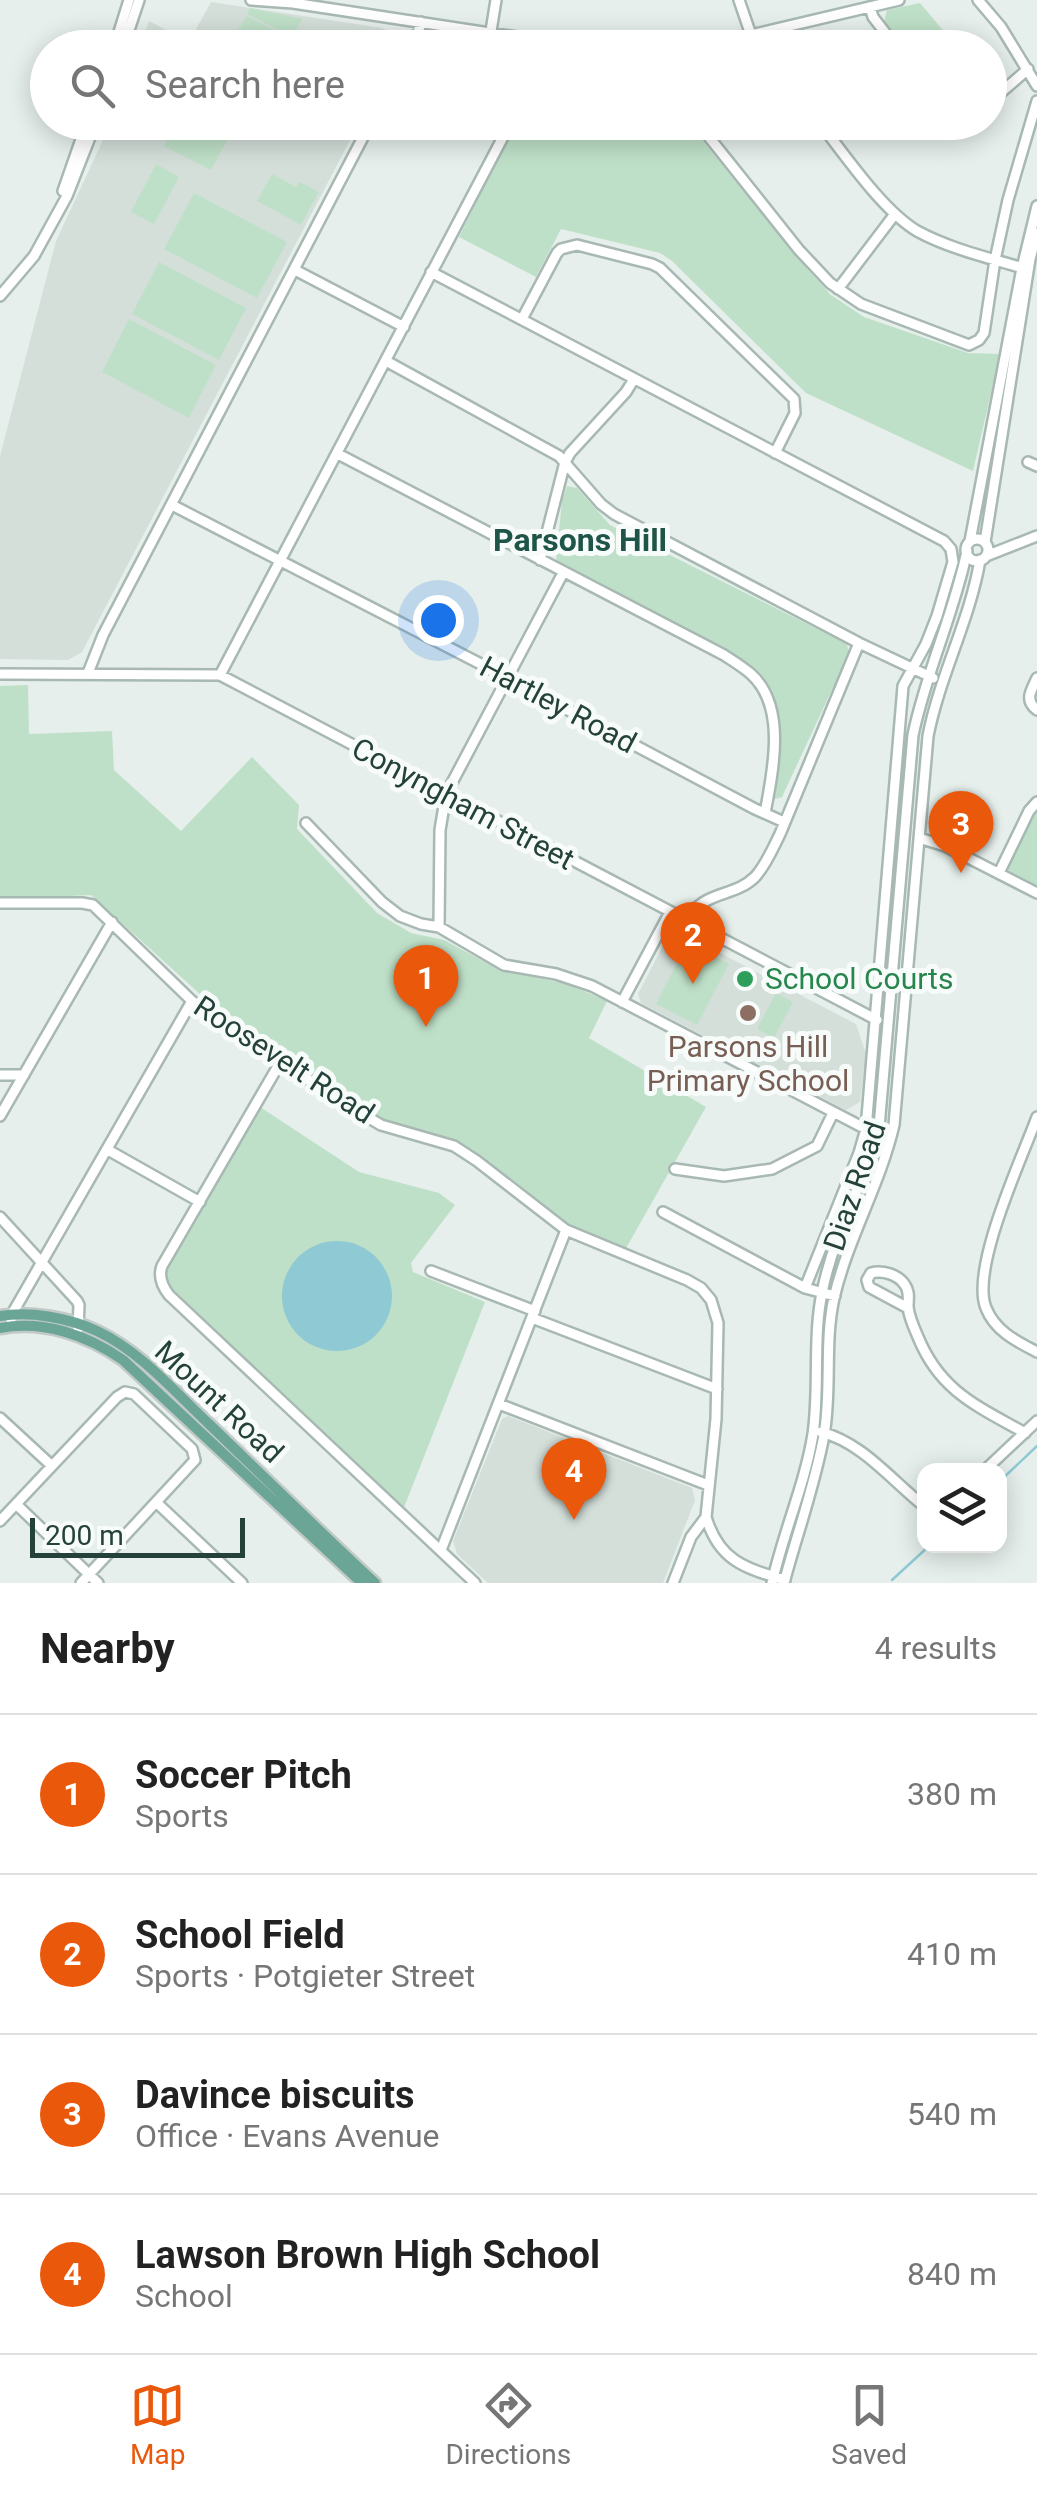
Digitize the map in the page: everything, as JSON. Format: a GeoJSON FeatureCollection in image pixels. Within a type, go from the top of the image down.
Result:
{"type":"FeatureCollection","features":[{"type":"Feature","properties":{"kind":"main road","name":"Mount Road"},"geometry":{"type":"LineString","coordinates":[[5,1321],[50,1317],[78,1329],[98,1332],[121,1346],[362,1583]]}},
{"type":"Feature","properties":{"kind":"main road","name":"Mount Road"},"geometry":{"type":"LineString","coordinates":[[312,1530],[375,1583]]}},
{"type":"Feature","properties":{"kind":"street"},"geometry":{"type":"LineString","coordinates":[[120,30],[129,0]]}},
{"type":"Feature","properties":{"kind":"street"},"geometry":{"type":"LineString","coordinates":[[129,30],[140,0]]}},
{"type":"Feature","properties":{"kind":"street"},"geometry":{"type":"LineString","coordinates":[[251,0],[287,1],[483,30]]}},
{"type":"Feature","properties":{"kind":"street"},"geometry":{"type":"LineString","coordinates":[[491,30],[496,0]]}},
{"type":"Feature","properties":{"kind":"street"},"geometry":{"type":"LineString","coordinates":[[740,0],[749,30]]}},
{"type":"Feature","properties":{"kind":"street"},"geometry":{"type":"LineString","coordinates":[[849,0],[852,11]]}},
{"type":"Feature","properties":{"kind":"street"},"geometry":{"type":"LineString","coordinates":[[772,30],[900,0]]}},
{"type":"Feature","properties":{"kind":"street"},"geometry":{"type":"LineString","coordinates":[[978,0],[1002,30]]}},
{"type":"Feature","properties":{"kind":"street"},"geometry":{"type":"LineString","coordinates":[[870,7],[883,30]]}},
{"type":"Feature","properties":{"kind":"street"},"geometry":{"type":"LineString","coordinates":[[417,30],[418,22]]}},
{"type":"Feature","properties":{"kind":"street"},"geometry":{"type":"LineString","coordinates":[[1007,37],[1037,86]]}},
{"type":"Feature","properties":{"kind":"street"},"geometry":{"type":"LineString","coordinates":[[1007,87],[1028,69]]}},
{"type":"Feature","properties":{"kind":"street"},"geometry":{"type":"LineString","coordinates":[[711,140],[799,250],[838,289],[861,304],[966,345],[976,344],[984,333],[994,260],[1037,101]]}},
{"type":"Feature","properties":{"kind":"street"},"geometry":{"type":"LineString","coordinates":[[56,213],[82,140]]}},
{"type":"Feature","properties":{"kind":"street"},"geometry":{"type":"LineString","coordinates":[[0,296],[34,256],[90,140]]}},
{"type":"Feature","properties":{"kind":"street"},"geometry":{"type":"LineString","coordinates":[[88,673],[103,635],[363,140]]}},
{"type":"Feature","properties":{"kind":"street"},"geometry":{"type":"LineString","coordinates":[[220,675],[501,140]]}},
{"type":"Feature","properties":{"kind":"street"},"geometry":{"type":"LineString","coordinates":[[834,140],[895,214],[919,232],[1025,269]]}},
{"type":"Feature","properties":{"kind":"street","name":"Diaz Road"},"geometry":{"type":"LineString","coordinates":[[772,1580],[819,1432],[822,1292],[879,1127],[910,754],[928,677],[956,601],[969,546],[1037,206]]}},
{"type":"Feature","properties":{"kind":"street"},"geometry":{"type":"LineString","coordinates":[[838,289],[895,214]]}},
{"type":"Feature","properties":{"kind":"street","name":"Diaz Road"},"geometry":{"type":"LineString","coordinates":[[988,543],[987,526],[1025,269],[1037,233]]}},
{"type":"Feature","properties":{"kind":"street"},"geometry":{"type":"LineString","coordinates":[[431,272],[775,453],[795,413],[794,399],[652,264],[577,245],[562,249],[522,319]]}},
{"type":"Feature","properties":{"kind":"street"},"geometry":{"type":"LineString","coordinates":[[294,270],[404,327]]}},
{"type":"Feature","properties":{"kind":"street"},"geometry":{"type":"LineString","coordinates":[[386,361],[552,452],[614,514],[860,643],[942,681]]}},
{"type":"Feature","properties":{"kind":"street"},"geometry":{"type":"LineString","coordinates":[[540,560],[570,453],[634,379]]}},
{"type":"Feature","properties":{"kind":"street","name":"Diaz Road"},"geometry":{"type":"LineString","coordinates":[[775,453],[944,542],[952,549],[953,562],[937,616],[903,686],[866,1129],[805,1288]]}},
{"type":"Feature","properties":{"kind":"street"},"geometry":{"type":"LineString","coordinates":[[338,454],[750,672],[772,706],[775,728],[765,814]]}},
{"type":"Feature","properties":{"kind":"street","name":"Hartley Road"},"geometry":{"type":"LineString","coordinates":[[172,505],[784,822]]}},
{"type":"Feature","properties":{"kind":"street"},"geometry":{"type":"LineString","coordinates":[[1009,546],[979,539],[969,546],[973,559],[983,558],[1037,536]]}},
{"type":"Feature","properties":{"kind":"street"},"geometry":{"type":"LineString","coordinates":[[983,558],[988,543]]}},
{"type":"Feature","properties":{"kind":"street","name":"Diaz Road"},"geometry":{"type":"LineString","coordinates":[[784,1581],[819,1432],[835,1296],[843,1263],[878,1180],[896,1110],[928,736],[983,558]]}},
{"type":"Feature","properties":{"kind":"street"},"geometry":{"type":"LineString","coordinates":[[439,927],[440,830],[446,794],[563,573]]}},
{"type":"Feature","properties":{"kind":"street"},"geometry":{"type":"LineString","coordinates":[[687,921],[702,902],[753,878],[774,846],[860,643]]}},
{"type":"Feature","properties":{"kind":"street","name":"Conyngham Street"},"geometry":{"type":"LineString","coordinates":[[0,674],[220,675],[875,1020],[904,1026]]}},
{"type":"Feature","properties":{"kind":"street"},"geometry":{"type":"LineString","coordinates":[[1037,678],[1028,696],[1037,710]]}},
{"type":"Feature","properties":{"kind":"street"},"geometry":{"type":"LineString","coordinates":[[1000,873],[1037,802]]}},
{"type":"Feature","properties":{"kind":"street"},"geometry":{"type":"LineString","coordinates":[[306,823],[391,910],[410,921],[439,927],[497,962],[592,986],[866,1129]]}},
{"type":"Feature","properties":{"kind":"street"},"geometry":{"type":"LineString","coordinates":[[919,838],[932,840],[1037,893]]}},
{"type":"Feature","properties":{"kind":"street","name":"Roosevelt Road"},"geometry":{"type":"LineString","coordinates":[[0,902],[88,904],[98,908],[192,1001],[381,1125],[462,1150],[566,1230],[701,1288],[717,1314],[717,1389],[706,1518]]}},
{"type":"Feature","properties":{"kind":"street"},"geometry":{"type":"LineString","coordinates":[[622,1002],[670,912]]}},
{"type":"Feature","properties":{"kind":"street"},"geometry":{"type":"LineString","coordinates":[[0,1116],[112,922]]}},
{"type":"Feature","properties":{"kind":"street"},"geometry":{"type":"LineString","coordinates":[[5,1321],[192,1001]]}},
{"type":"Feature","properties":{"kind":"street"},"geometry":{"type":"LineString","coordinates":[[281,1061],[162,1266],[160,1278],[169,1295],[476,1583]]}},
{"type":"Feature","properties":{"kind":"street"},"geometry":{"type":"LineString","coordinates":[[0,1075],[24,1075]]}},
{"type":"Feature","properties":{"kind":"street"},"geometry":{"type":"LineString","coordinates":[[675,1169],[724,1176],[772,1169],[816,1146],[833,1112]]}},
{"type":"Feature","properties":{"kind":"street"},"geometry":{"type":"LineString","coordinates":[[1037,1117],[993,1237],[982,1280],[984,1301],[992,1321],[1037,1352]]}},
{"type":"Feature","properties":{"kind":"street"},"geometry":{"type":"LineString","coordinates":[[108,1150],[200,1202]]}},
{"type":"Feature","properties":{"kind":"street"},"geometry":{"type":"LineString","coordinates":[[663,1212],[805,1288],[835,1296]]}},
{"type":"Feature","properties":{"kind":"street"},"geometry":{"type":"LineString","coordinates":[[0,1217],[77,1301],[78,1329]]}},
{"type":"Feature","properties":{"kind":"street"},"geometry":{"type":"LineString","coordinates":[[441,1550],[566,1230]]}},
{"type":"Feature","properties":{"kind":"street"},"geometry":{"type":"LineString","coordinates":[[431,1271],[717,1389]]}},
{"type":"Feature","properties":{"kind":"street"},"geometry":{"type":"LineString","coordinates":[[908,1308],[873,1290],[867,1280],[871,1273],[882,1272],[902,1281],[925,1352],[950,1387],[1025,1432]]}},
{"type":"Feature","properties":{"kind":"street"},"geometry":{"type":"LineString","coordinates":[[0,1521],[116,1397],[134,1394],[196,1456],[193,1464],[81,1583]]}},
{"type":"Feature","properties":{"kind":"street"},"geometry":{"type":"LineString","coordinates":[[162,1422],[180,1404]]}},
{"type":"Feature","properties":{"kind":"street"},"geometry":{"type":"LineString","coordinates":[[499,1404],[708,1485]]}},
{"type":"Feature","properties":{"kind":"street"},"geometry":{"type":"LineString","coordinates":[[0,1418],[52,1466]]}},
{"type":"Feature","properties":{"kind":"street"},"geometry":{"type":"LineString","coordinates":[[992,1463],[1037,1421]]}},
{"type":"Feature","properties":{"kind":"street"},"geometry":{"type":"LineString","coordinates":[[819,1432],[854,1445],[917,1500]]}},
{"type":"Feature","properties":{"kind":"street"},"geometry":{"type":"LineString","coordinates":[[157,1503],[242,1583]]}},
{"type":"Feature","properties":{"kind":"street"},"geometry":{"type":"LineString","coordinates":[[16,1504],[98,1583]]}},
{"type":"Feature","properties":{"kind":"street"},"geometry":{"type":"LineString","coordinates":[[706,1518],[732,1560],[772,1580],[784,1581]]}},
{"type":"Feature","properties":{"kind":"street"},"geometry":{"type":"LineString","coordinates":[[672,1583],[692,1537],[706,1518]]}},
{"type":"Feature","properties":{"kind":"shaded area"},"geometry":{"type":"Polygon","coordinates":[[[211,2],[386,30],[196,30],[211,2]]]}},
{"type":"Feature","properties":{"kind":"shaded area"},"geometry":{"type":"Polygon","coordinates":[[[149,21],[166,30],[146,30],[149,21]]]}},
{"type":"Feature","properties":{"kind":"shaded area"},"geometry":{"type":"Polygon","coordinates":[[[103,140],[350,140],[82,652],[68,660],[0,659],[0,456],[56,241],[103,140]]]}},
{"type":"Feature","properties":{"kind":"shaded area","name":"Parsons Hill Primary School"},"geometry":{"type":"Polygon","coordinates":[[[676,930],[856,1024],[866,1054],[860,1102],[846,1110],[641,1003],[638,994],[670,932],[676,930]]]}},
{"type":"Feature","properties":{"kind":"shaded area"},"geometry":{"type":"Polygon","coordinates":[[[508,1416],[692,1488],[695,1500],[663,1583],[488,1583],[457,1554],[453,1541],[502,1419],[508,1416]]]}},
{"type":"Feature","properties":{"kind":"green space"},"geometry":{"type":"Polygon","coordinates":[[[920,3],[943,30],[891,30],[884,22],[887,10],[920,3]]]}},
{"type":"Feature","properties":{"kind":"green space"},"geometry":{"type":"Polygon","coordinates":[[[250,8],[302,19],[296,30],[278,30],[247,14],[250,8]]]}},
{"type":"Feature","properties":{"kind":"green space"},"geometry":{"type":"Polygon","coordinates":[[[247,16],[274,30],[238,30],[247,16]]]}},
{"type":"Feature","properties":{"kind":"green space"},"geometry":{"type":"Polygon","coordinates":[[[167,140],[227,140],[211,170],[164,146],[167,140]]]}},
{"type":"Feature","properties":{"kind":"green space"},"geometry":{"type":"Polygon","coordinates":[[[508,140],[702,140],[831,295],[864,317],[968,353],[1000,354],[973,471],[806,393],[660,253],[561,229],[536,277],[459,237],[508,140]]]}},
{"type":"Feature","properties":{"kind":"green space"},"geometry":{"type":"Polygon","coordinates":[[[156,164],[179,177],[154,224],[131,212],[156,164]]]}},
{"type":"Feature","properties":{"kind":"green space"},"geometry":{"type":"Polygon","coordinates":[[[272,174],[296,187],[300,182],[319,192],[301,225],[257,201],[272,174]]]}},
{"type":"Feature","properties":{"kind":"green space"},"geometry":{"type":"Polygon","coordinates":[[[194,193],[287,242],[257,298],[164,249],[194,193]]]}},
{"type":"Feature","properties":{"kind":"green space"},"geometry":{"type":"Polygon","coordinates":[[[159,262],[246,308],[219,360],[132,314],[159,262]]]}},
{"type":"Feature","properties":{"kind":"green space"},"geometry":{"type":"Polygon","coordinates":[[[129,319],[216,365],[189,418],[102,372],[129,319]]]}},
{"type":"Feature","properties":{"kind":"green space"},"geometry":{"type":"Polygon","coordinates":[[[567,486],[577,488],[610,525],[847,644],[849,653],[782,797],[775,799],[771,795],[778,723],[773,695],[765,679],[732,652],[556,561],[567,486]]]}},
{"type":"Feature","properties":{"kind":"green space"},"geometry":{"type":"Polygon","coordinates":[[[28,685],[29,734],[112,731],[114,770],[181,831],[252,757],[299,805],[297,829],[377,913],[411,933],[444,940],[500,970],[567,984],[607,1001],[589,1038],[706,1107],[625,1250],[574,1229],[460,1143],[374,1117],[202,996],[91,895],[0,899],[0,686],[28,685]]]}},
{"type":"Feature","properties":{"kind":"green space"},"geometry":{"type":"Polygon","coordinates":[[[1037,806],[1037,889],[1007,875],[1006,869],[1037,806]]]}},
{"type":"Feature","properties":{"kind":"green space"},"geometry":{"type":"Polygon","coordinates":[[[688,942],[729,964],[697,1025],[656,1004],[688,942]]]}},
{"type":"Feature","properties":{"kind":"green space"},"geometry":{"type":"Polygon","coordinates":[[[776,993],[793,1002],[774,1038],[757,1029],[776,993]]]}},
{"type":"Feature","properties":{"kind":"green space"},"geometry":{"type":"Polygon","coordinates":[[[260,1107],[359,1172],[439,1193],[455,1205],[411,1263],[413,1272],[485,1302],[403,1510],[165,1283],[164,1270],[260,1107]]]}},
{"type":"Feature","properties":{"kind":"water"},"geometry":{"type":"Polygon","coordinates":[[[337,1241],[358,1246],[376,1257],[387,1275],[392,1296],[387,1317],[376,1335],[358,1346],[337,1351],[316,1346],[298,1335],[287,1317],[282,1296],[287,1275],[298,1257],[316,1246],[337,1241]]]}},
{"type":"Feature","properties":{"kind":"waterway"},"geometry":{"type":"LineString","coordinates":[[1007,1474],[1037,1446]]}},
{"type":"Feature","properties":{"kind":"waterway"},"geometry":{"type":"LineString","coordinates":[[892,1580],[921,1553]]}},
{"type":"Feature","properties":{"kind":"place","name":"Davince biscuits"},"geometry":{"type":"Point","coordinates":[961,873]}},
{"type":"Feature","properties":{"kind":"place","name":"School Courts"},"geometry":{"type":"Point","coordinates":[745,979]}},
{"type":"Feature","properties":{"kind":"place","name":"School Field"},"geometry":{"type":"Point","coordinates":[693,984]}},
{"type":"Feature","properties":{"kind":"place","name":"Parsons Hill Primary School"},"geometry":{"type":"Point","coordinates":[748,1013]}},
{"type":"Feature","properties":{"kind":"place","name":"Soccer Pitch"},"geometry":{"type":"Point","coordinates":[426,1027]}},
{"type":"Feature","properties":{"kind":"place","name":"Lawson Brown High School"},"geometry":{"type":"Point","coordinates":[574,1520]}},
{"type":"Feature","properties":{"kind":"district","name":"Parsons Hill"},"geometry":{"type":"Point","coordinates":[580,540]}}]}
